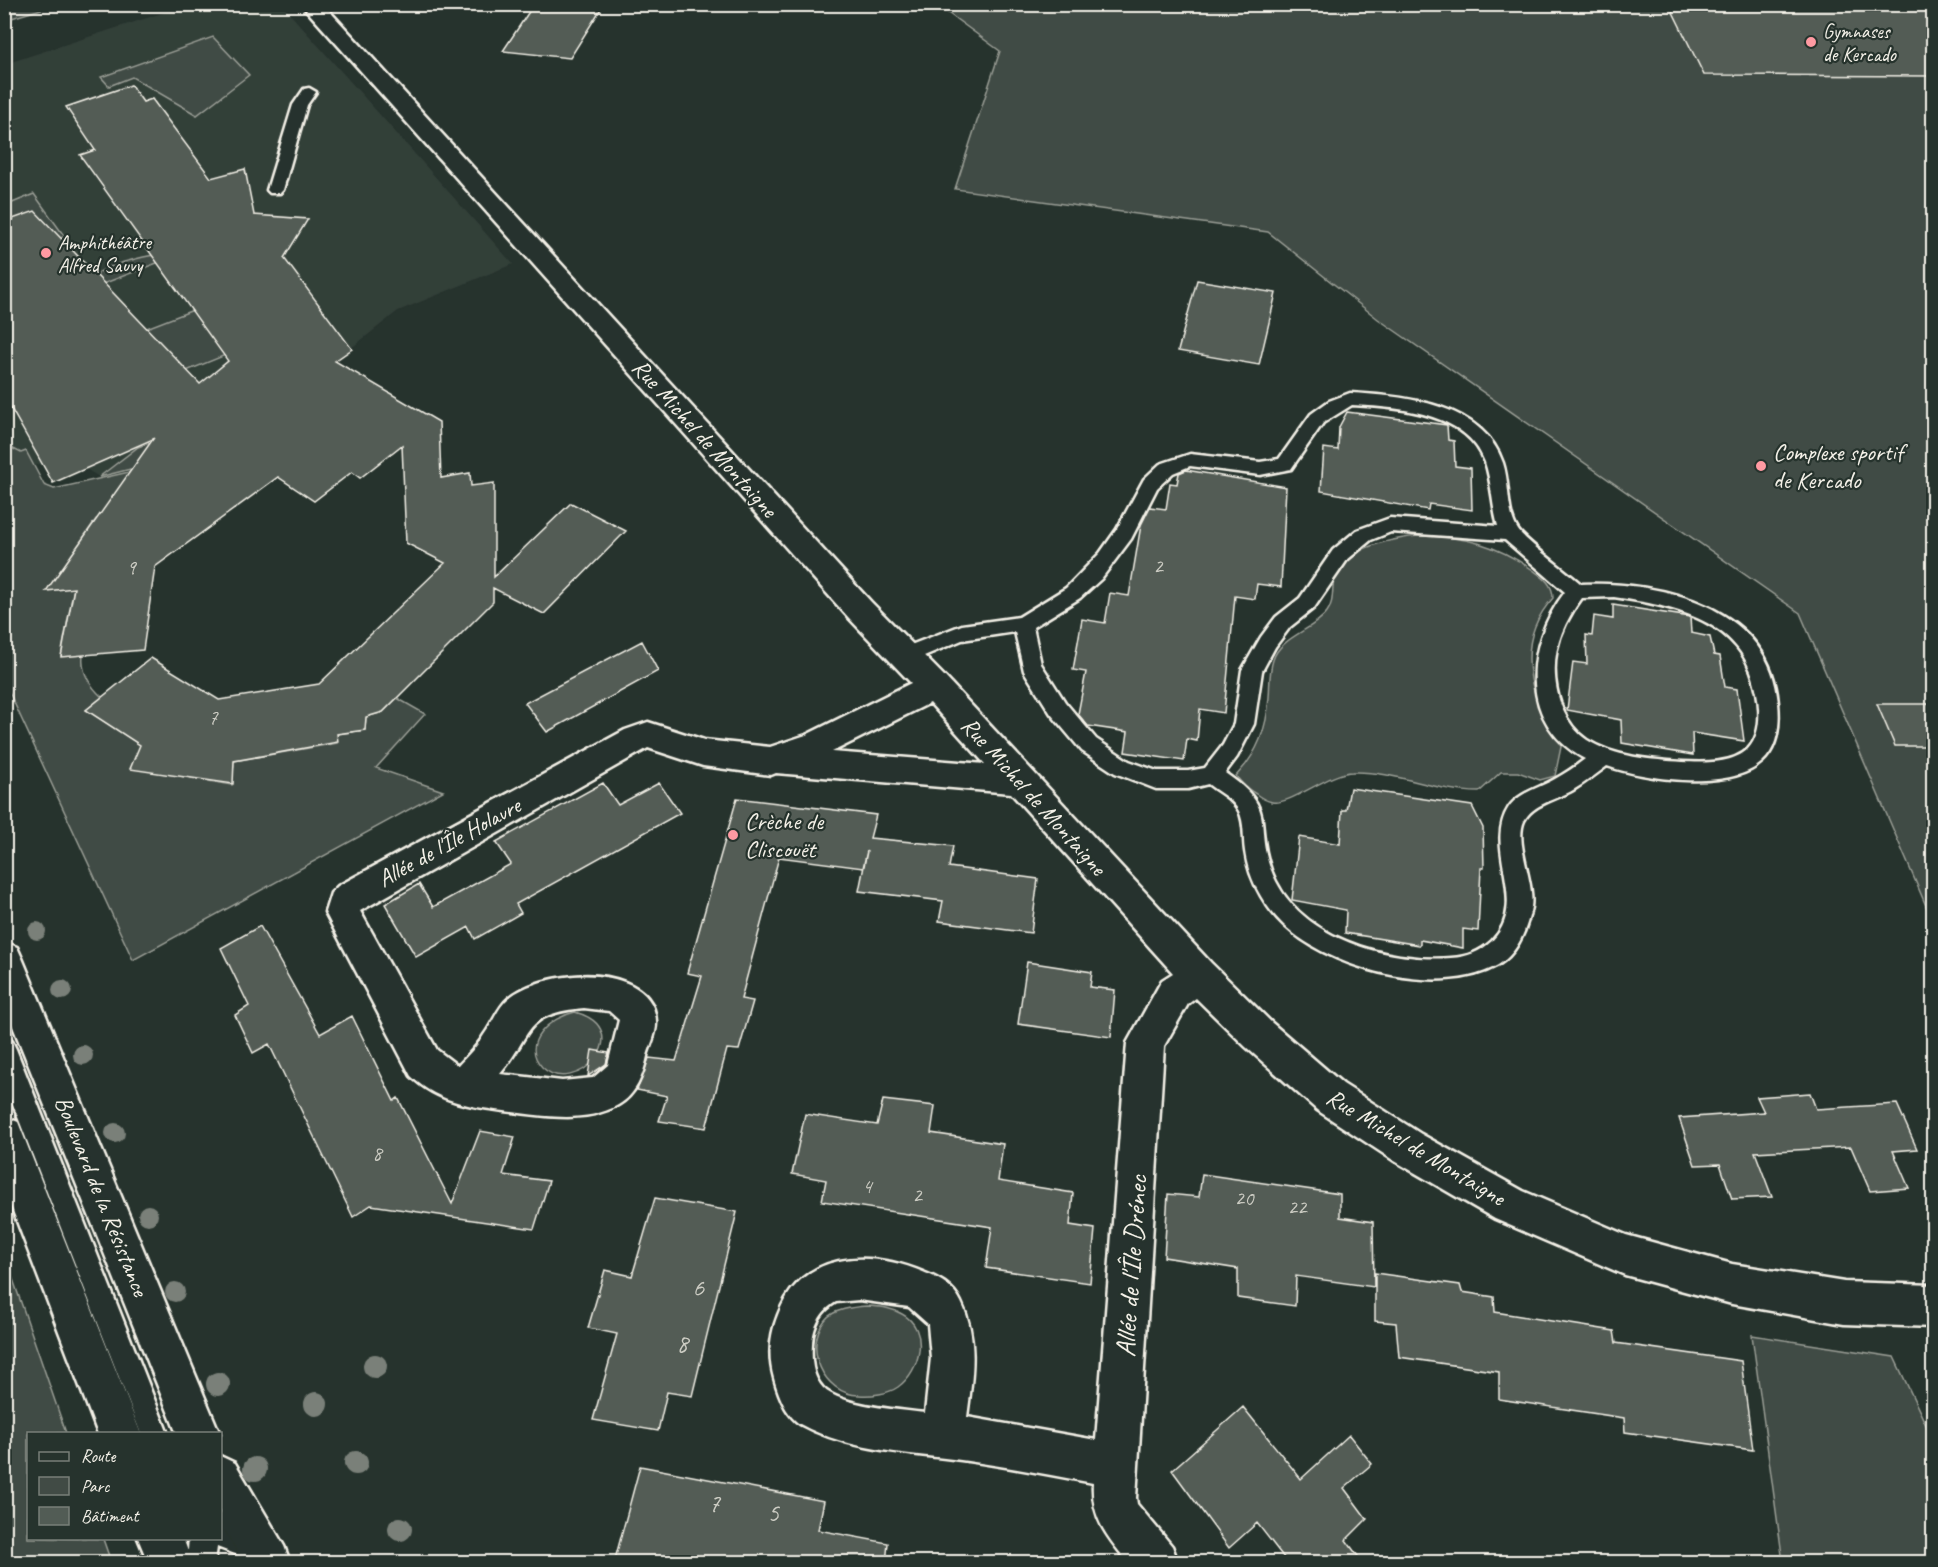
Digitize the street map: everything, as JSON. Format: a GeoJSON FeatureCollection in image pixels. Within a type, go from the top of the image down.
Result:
{"type":"FeatureCollection","features":[{"type":"Feature","properties":{"kind":"street","name":"Rue Michel de Montaigne"},"geometry":{"type":"LineString","coordinates":[[311,4],[860,610],[934,686],[1198,975],[1259,1035],[1330,1097],[1407,1147],[1509,1205],[1625,1255],[1732,1284],[1844,1303],[1934,1306]]}},
{"type":"Feature","properties":{"kind":"street","name":"Allée de l'Île Holavre"},"geometry":{"type":"LineString","coordinates":[[771,760],[817,744],[934,686]]}},
{"type":"Feature","properties":{"kind":"street","name":"Allée de l'Île Holavre"},"geometry":{"type":"LineString","coordinates":[[466,1084],[496,1050],[522,1010],[537,1000],[564,993],[606,994],[630,1004],[637,1015],[637,1027],[623,1075],[614,1086],[585,1100],[546,1098],[466,1084],[442,1078],[424,1063],[342,912],[343,903],[350,897],[636,739],[654,736],[703,753],[1018,780]]}},
{"type":"Feature","properties":{"kind":"street","name":"Boulevard de la Résistance"},"geometry":{"type":"LineString","coordinates":[[4,958],[199,1432]]}},
{"type":"Feature","properties":{"kind":"street","name":"Allée de l'Île Drénec"},"geometry":{"type":"LineString","coordinates":[[1155,1563],[1118,1515],[1114,1498],[1146,1043],[1175,992],[1198,975]]}},
{"type":"Feature","properties":{"kind":"street"},"geometry":{"type":"LineString","coordinates":[[4,1135],[119,1432]]}},
{"type":"Feature","properties":{"kind":"street"},"geometry":{"type":"LineString","coordinates":[[944,1437],[951,1333],[945,1313],[934,1300],[901,1284],[841,1280],[818,1290],[802,1305],[792,1327],[789,1356],[796,1384],[812,1407],[834,1418],[944,1437],[1116,1465]]}},
{"type":"Feature","properties":{"kind":"street"},"geometry":{"type":"LineString","coordinates":[[222,1483],[249,1549]]}},
{"type":"Feature","properties":{"kind":"street"},"geometry":{"type":"LineString","coordinates":[[160,1540],[170,1563]]}},
{"type":"Feature","properties":{"kind":"lane"},"geometry":{"type":"LineString","coordinates":[[275,190],[300,105],[309,92]]}},
{"type":"Feature","properties":{"kind":"lane"},"geometry":{"type":"LineString","coordinates":[[905,656],[952,634],[994,626],[1023,624],[1039,611],[1074,592],[1095,571],[1125,532],[1142,497],[1160,471],[1179,462],[1200,460],[1278,467],[1290,461],[1313,421],[1329,407],[1350,399],[1383,400],[1423,407],[1451,418],[1476,438],[1490,454],[1499,479],[1501,503],[1510,534],[1577,591],[1614,590],[1688,605],[1721,620],[1748,645],[1763,673],[1769,704],[1767,735],[1755,757],[1737,766],[1698,771],[1654,768],[1604,757],[1579,745],[1559,723],[1545,693],[1543,658],[1564,607],[1577,591]]}},
{"type":"Feature","properties":{"kind":"lane"},"geometry":{"type":"LineString","coordinates":[[1023,624],[1031,666],[1058,708],[1089,745],[1122,767],[1156,780],[1188,780],[1211,775],[1230,751],[1244,724],[1252,670],[1268,642],[1283,622],[1307,603],[1340,555],[1364,535],[1390,525],[1417,525],[1510,534]]}},
{"type":"Feature","properties":{"kind":"lane"},"geometry":{"type":"LineString","coordinates":[[1211,775],[1245,801],[1255,821],[1256,855],[1266,883],[1280,907],[1308,932],[1350,954],[1391,966],[1425,970],[1471,966],[1497,957],[1513,933],[1520,907],[1512,822],[1524,804],[1566,784],[1604,757]]}},
{"type":"Feature","properties":{"kind":"lane"},"geometry":{"type":"LineString","coordinates":[[4,1049],[154,1432]]}},
{"type":"Feature","properties":{"kind":"lane"},"geometry":{"type":"LineString","coordinates":[[201,1563],[203,1540]]}},
{"type":"Feature","properties":{"kind":"shaded area"},"geometry":{"type":"Polygon","coordinates":[[[187,5],[282,5],[513,264],[398,311],[258,422],[173,433],[138,447],[99,477],[86,469],[53,483],[42,463],[5,478],[5,64],[187,5]]]}},
{"type":"Feature","properties":{"kind":"green space"},"geometry":{"type":"Polygon","coordinates":[[[5,4],[55,4],[55,5],[5,20],[5,4]]]}},
{"type":"Feature","properties":{"kind":"green space","name":"Complexe sportif de Kercado"},"geometry":{"type":"Polygon","coordinates":[[[937,5],[1933,5],[1933,922],[1800,613],[1378,319],[1268,232],[955,189],[1000,51],[937,5]]]}},
{"type":"Feature","properties":{"kind":"green space"},"geometry":{"type":"Polygon","coordinates":[[[213,37],[249,75],[197,115],[132,77],[109,86],[101,77],[213,37]]]}},
{"type":"Feature","properties":{"kind":"green space"},"geometry":{"type":"Polygon","coordinates":[[[34,194],[65,237],[37,242],[5,222],[5,206],[34,194]]]}},
{"type":"Feature","properties":{"kind":"green space"},"geometry":{"type":"Polygon","coordinates":[[[206,244],[69,297],[83,283],[115,265],[206,244]]]}},
{"type":"Feature","properties":{"kind":"green space"},"geometry":{"type":"Polygon","coordinates":[[[201,307],[233,352],[135,392],[105,344],[201,307]]]}},
{"type":"Feature","properties":{"kind":"green space"},"geometry":{"type":"Polygon","coordinates":[[[152,442],[198,452],[99,477],[138,447],[152,442]]]}},
{"type":"Feature","properties":{"kind":"green space"},"geometry":{"type":"Polygon","coordinates":[[[4,444],[21,453],[26,451],[44,485],[54,489],[213,453],[96,519],[47,590],[74,587],[61,656],[83,655],[83,667],[87,678],[102,697],[86,710],[150,751],[131,768],[232,785],[234,761],[337,743],[337,734],[365,730],[366,717],[383,712],[397,698],[425,714],[376,768],[443,791],[133,960],[5,683],[4,444]]]}},
{"type":"Feature","properties":{"kind":"green space"},"geometry":{"type":"Polygon","coordinates":[[[1418,536],[1435,536],[1479,543],[1519,561],[1550,585],[1553,598],[1541,615],[1533,633],[1529,652],[1534,690],[1550,726],[1562,742],[1555,776],[1540,780],[1518,772],[1501,772],[1479,792],[1447,789],[1385,775],[1353,772],[1333,777],[1280,802],[1259,796],[1236,776],[1260,740],[1268,708],[1271,669],[1277,652],[1290,639],[1314,624],[1327,612],[1331,604],[1335,576],[1340,566],[1349,558],[1370,546],[1418,536]]]}},
{"type":"Feature","properties":{"kind":"green space"},"geometry":{"type":"Polygon","coordinates":[[[575,1012],[594,1021],[602,1033],[602,1046],[595,1059],[584,1069],[570,1075],[556,1075],[542,1067],[536,1058],[534,1049],[536,1040],[548,1025],[575,1012]]]}},
{"type":"Feature","properties":{"kind":"green space"},"geometry":{"type":"Polygon","coordinates":[[[5,1256],[66,1432],[27,1432],[27,1540],[103,1540],[111,1562],[5,1562],[5,1256]]]}},
{"type":"Feature","properties":{"kind":"green space"},"geometry":{"type":"Polygon","coordinates":[[[867,1306],[894,1310],[911,1321],[919,1339],[917,1361],[906,1380],[898,1387],[879,1394],[846,1393],[835,1387],[820,1368],[816,1343],[825,1320],[833,1313],[867,1306]]]}},
{"type":"Feature","properties":{"kind":"green space"},"geometry":{"type":"Polygon","coordinates":[[[1752,1335],[1894,1357],[1933,1440],[1933,1562],[1783,1562],[1752,1335]]]}},
{"type":"Feature","properties":{"kind":"building"},"geometry":{"type":"Polygon","coordinates":[[[534,4],[604,4],[570,58],[503,51],[534,4]]]}},
{"type":"Feature","properties":{"kind":"building","name":"Gymnases de Kercado"},"geometry":{"type":"Polygon","coordinates":[[[1669,4],[1934,4],[1934,76],[1704,75],[1669,4]]]}},
{"type":"Feature","properties":{"kind":"building"},"geometry":{"type":"Polygon","coordinates":[[[131,85],[143,102],[152,99],[211,178],[245,169],[254,215],[308,219],[284,258],[352,349],[335,361],[439,422],[441,478],[470,473],[471,486],[494,483],[494,577],[571,503],[626,531],[544,614],[493,588],[493,602],[383,712],[366,717],[365,730],[337,734],[338,742],[234,761],[233,784],[130,769],[140,745],[86,710],[151,658],[219,700],[319,684],[445,563],[406,543],[402,445],[360,478],[352,472],[314,501],[278,477],[155,567],[143,650],[61,657],[74,588],[46,591],[153,439],[53,483],[4,396],[4,222],[35,211],[200,384],[228,361],[80,155],[95,150],[66,107],[131,85]]]}},
{"type":"Feature","properties":{"kind":"building"},"geometry":{"type":"Polygon","coordinates":[[[1197,280],[1276,293],[1259,365],[1178,351],[1197,280]]]}},
{"type":"Feature","properties":{"kind":"building"},"geometry":{"type":"Polygon","coordinates":[[[1347,412],[1447,425],[1448,440],[1454,441],[1455,466],[1471,468],[1472,510],[1429,504],[1428,510],[1321,491],[1324,448],[1338,450],[1339,427],[1347,412]]]}},
{"type":"Feature","properties":{"kind":"building"},"geometry":{"type":"Polygon","coordinates":[[[1186,470],[1286,487],[1281,587],[1257,584],[1255,599],[1235,596],[1224,713],[1200,709],[1197,741],[1187,739],[1184,761],[1125,752],[1128,732],[1088,726],[1078,714],[1086,672],[1073,670],[1082,619],[1105,623],[1110,593],[1129,596],[1141,525],[1150,507],[1166,509],[1170,483],[1177,484],[1179,473],[1186,470]]]}},
{"type":"Feature","properties":{"kind":"building"},"geometry":{"type":"Polygon","coordinates":[[[1613,605],[1690,617],[1691,633],[1710,637],[1714,655],[1720,656],[1725,687],[1737,689],[1744,741],[1692,733],[1693,755],[1622,743],[1621,720],[1567,710],[1573,662],[1587,664],[1586,635],[1592,636],[1594,616],[1613,619],[1613,605]]]}},
{"type":"Feature","properties":{"kind":"building"},"geometry":{"type":"Polygon","coordinates":[[[642,641],[658,671],[547,732],[525,703],[642,641]]]}},
{"type":"Feature","properties":{"kind":"building"},"geometry":{"type":"Polygon","coordinates":[[[1877,704],[1934,704],[1934,746],[1895,746],[1877,704]]]}},
{"type":"Feature","properties":{"kind":"building"},"geometry":{"type":"Polygon","coordinates":[[[603,783],[618,805],[659,783],[680,813],[516,904],[521,913],[475,939],[469,927],[416,957],[385,904],[419,884],[433,907],[511,864],[496,842],[603,783]]]}},
{"type":"Feature","properties":{"kind":"building"},"geometry":{"type":"Polygon","coordinates":[[[1350,788],[1472,806],[1483,828],[1484,868],[1481,868],[1478,931],[1463,929],[1463,948],[1420,940],[1420,945],[1345,933],[1346,910],[1292,900],[1299,837],[1340,844],[1342,810],[1346,810],[1350,788]]]}},
{"type":"Feature","properties":{"kind":"building"},"geometry":{"type":"Polygon","coordinates":[[[737,798],[876,815],[870,838],[953,846],[949,867],[1038,879],[1031,933],[939,921],[943,901],[859,891],[867,851],[863,868],[779,857],[741,999],[753,1001],[739,1050],[727,1049],[706,1128],[659,1121],[667,1096],[637,1090],[649,1058],[676,1061],[702,976],[687,973],[737,798]]]}},
{"type":"Feature","properties":{"kind":"building"},"geometry":{"type":"Polygon","coordinates":[[[260,926],[320,1034],[352,1016],[394,1101],[398,1098],[452,1204],[480,1131],[515,1137],[503,1175],[549,1181],[534,1229],[371,1205],[353,1217],[269,1044],[253,1053],[235,1015],[249,1006],[221,948],[260,926]]]}},
{"type":"Feature","properties":{"kind":"building"},"geometry":{"type":"Polygon","coordinates":[[[1027,962],[1092,972],[1090,987],[1115,990],[1111,1037],[1018,1024],[1027,962]]]}},
{"type":"Feature","properties":{"kind":"building"},"geometry":{"type":"Polygon","coordinates":[[[592,1050],[609,1053],[606,1064],[588,1076],[592,1050]]]}},
{"type":"Feature","properties":{"kind":"building"},"geometry":{"type":"Polygon","coordinates":[[[1810,1093],[1816,1109],[1897,1104],[1917,1149],[1893,1151],[1909,1188],[1870,1191],[1851,1147],[1755,1152],[1772,1197],[1732,1199],[1720,1164],[1695,1165],[1679,1118],[1764,1112],[1757,1097],[1810,1093]]]}},
{"type":"Feature","properties":{"kind":"building"},"geometry":{"type":"Polygon","coordinates":[[[883,1100],[935,1106],[931,1133],[1003,1144],[998,1181],[1073,1193],[1070,1225],[1095,1229],[1090,1283],[986,1268],[992,1227],[822,1201],[826,1180],[792,1174],[805,1114],[877,1125],[883,1100]]]}},
{"type":"Feature","properties":{"kind":"building"},"geometry":{"type":"Polygon","coordinates":[[[1202,1174],[1340,1194],[1340,1217],[1373,1222],[1374,1287],[1296,1276],[1295,1306],[1238,1298],[1238,1269],[1164,1257],[1168,1194],[1199,1197],[1202,1174]]]}},
{"type":"Feature","properties":{"kind":"building"},"geometry":{"type":"Polygon","coordinates":[[[655,1198],[737,1212],[692,1396],[667,1392],[658,1431],[593,1420],[617,1334],[588,1328],[605,1270],[632,1276],[655,1198]]]}},
{"type":"Feature","properties":{"kind":"building"},"geometry":{"type":"Polygon","coordinates":[[[1375,1273],[1460,1285],[1462,1292],[1494,1297],[1495,1312],[1614,1331],[1616,1343],[1741,1361],[1753,1450],[1625,1432],[1624,1418],[1499,1399],[1499,1372],[1399,1357],[1396,1323],[1375,1321],[1375,1273]]]}},
{"type":"Feature","properties":{"kind":"building"},"geometry":{"type":"Polygon","coordinates":[[[1243,1407],[1301,1479],[1349,1435],[1372,1464],[1344,1488],[1367,1519],[1346,1540],[1363,1563],[1288,1563],[1257,1523],[1229,1548],[1172,1470],[1243,1407]]]}},
{"type":"Feature","properties":{"kind":"building"},"geometry":{"type":"Polygon","coordinates":[[[640,1466],[824,1501],[818,1530],[888,1543],[886,1563],[614,1563],[640,1466]]]}},
{"type":"Feature","properties":{"kind":"place","name":"Gymnases de Kercado"},"geometry":{"type":"Point","coordinates":[1811,42]}},
{"type":"Feature","properties":{"kind":"place","name":"Amphithéâtre Alfred Sauvy"},"geometry":{"type":"Point","coordinates":[46,253]}},
{"type":"Feature","properties":{"kind":"place","name":"Complexe sportif de Kercado"},"geometry":{"type":"Point","coordinates":[1761,466]}},
{"type":"Feature","properties":{"kind":"place","name":"Crèche de Cliscouët"},"geometry":{"type":"Point","coordinates":[733,835]}}]}
